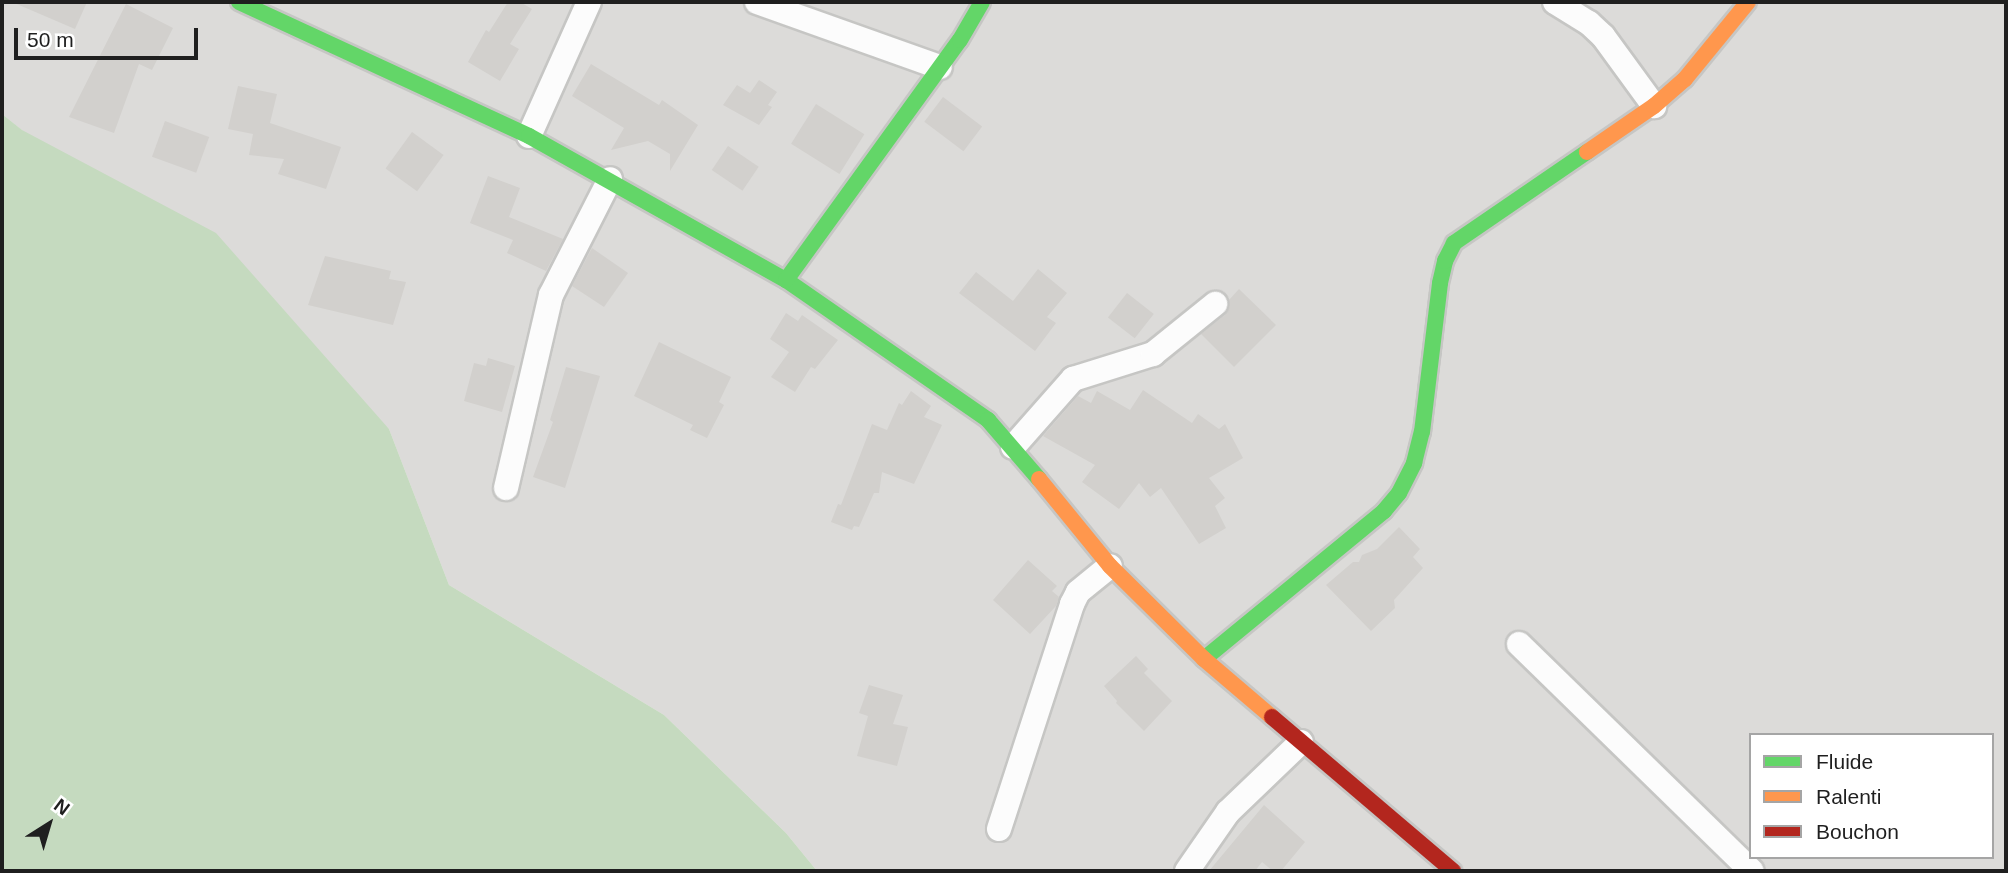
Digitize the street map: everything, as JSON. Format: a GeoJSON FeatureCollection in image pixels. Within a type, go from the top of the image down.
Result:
{"type":"FeatureCollection","features":[{"type":"Feature","properties":{"kind":"main road"},"geometry":{"type":"LineString","coordinates":[[239,2],[529,136],[610,179],[786,279],[954,394],[988,420],[1111,566],[1204,659],[1454,871]]}},
{"type":"Feature","properties":{"kind":"main road"},"geometry":{"type":"LineString","coordinates":[[786,279],[940,67],[982,2]]}},
{"type":"Feature","properties":{"kind":"main road"},"geometry":{"type":"LineString","coordinates":[[1204,659],[1384,511],[1399,492],[1415,463],[1422,432],[1440,283],[1445,261],[1454,243],[1654,106],[1685,79],[1748,2]]}},
{"type":"Feature","properties":{"kind":"street"},"geometry":{"type":"LineString","coordinates":[[529,136],[589,2]]}},
{"type":"Feature","properties":{"kind":"street"},"geometry":{"type":"LineString","coordinates":[[757,2],[940,67]]}},
{"type":"Feature","properties":{"kind":"street"},"geometry":{"type":"LineString","coordinates":[[1555,2],[1589,23],[1603,36],[1654,106]]}},
{"type":"Feature","properties":{"kind":"street"},"geometry":{"type":"LineString","coordinates":[[506,488],[551,295],[610,179]]}},
{"type":"Feature","properties":{"kind":"street"},"geometry":{"type":"LineString","coordinates":[[1013,447],[1073,379],[1153,354],[1215,304]]}},
{"type":"Feature","properties":{"kind":"street"},"geometry":{"type":"LineString","coordinates":[[999,829],[1072,604],[1079,592],[1111,566]]}},
{"type":"Feature","properties":{"kind":"street"},"geometry":{"type":"LineString","coordinates":[[1519,644],[1752,871]]}},
{"type":"Feature","properties":{"kind":"street"},"geometry":{"type":"LineString","coordinates":[[1187,871],[1228,812],[1301,742]]}},
{"type":"Feature","properties":{"kind":"shaded area"},"geometry":{"type":"Polygon","coordinates":[[[2,2],[2006,2],[2006,871],[817,871],[786,833],[664,715],[449,585],[389,429],[2,114],[2,2]]]}},
{"type":"Feature","properties":{"kind":"green space"},"geometry":{"type":"Polygon","coordinates":[[[2,114],[22,130],[216,233],[389,429],[449,585],[664,715],[786,833],[817,871],[2,871],[2,114]]]}},
{"type":"Feature","properties":{"kind":"building"},"geometry":{"type":"Polygon","coordinates":[[[12,2],[87,2],[75,29],[12,2]]]}},
{"type":"Feature","properties":{"kind":"building"},"geometry":{"type":"Polygon","coordinates":[[[508,2],[520,2],[532,9],[510,44],[519,49],[500,81],[468,62],[486,30],[489,32],[508,2]]]}},
{"type":"Feature","properties":{"kind":"building"},"geometry":{"type":"Polygon","coordinates":[[[126,4],[173,28],[152,70],[139,64],[114,133],[69,117],[126,4]]]}},
{"type":"Feature","properties":{"kind":"building"},"geometry":{"type":"Polygon","coordinates":[[[591,64],[659,105],[662,100],[698,125],[670,171],[670,154],[648,141],[611,150],[624,128],[572,96],[591,64]]]}},
{"type":"Feature","properties":{"kind":"building"},"geometry":{"type":"Polygon","coordinates":[[[759,80],[777,92],[768,105],[772,107],[759,125],[723,105],[737,85],[750,93],[759,80]]]}},
{"type":"Feature","properties":{"kind":"building"},"geometry":{"type":"Polygon","coordinates":[[[238,86],[277,94],[270,123],[341,147],[326,189],[278,174],[284,159],[249,155],[253,134],[228,129],[238,86]]]}},
{"type":"Feature","properties":{"kind":"building"},"geometry":{"type":"Polygon","coordinates":[[[943,97],[982,126],[963,151],[924,122],[943,97]]]}},
{"type":"Feature","properties":{"kind":"building"},"geometry":{"type":"Polygon","coordinates":[[[816,104],[864,134],[839,174],[791,144],[816,104]]]}},
{"type":"Feature","properties":{"kind":"building"},"geometry":{"type":"Polygon","coordinates":[[[165,121],[209,137],[196,173],[152,157],[165,121]]]}},
{"type":"Feature","properties":{"kind":"building"},"geometry":{"type":"Polygon","coordinates":[[[412,132],[444,155],[417,191],[386,168],[412,132]]]}},
{"type":"Feature","properties":{"kind":"building"},"geometry":{"type":"Polygon","coordinates":[[[728,146],[759,167],[742,191],[712,170],[728,146]]]}},
{"type":"Feature","properties":{"kind":"building"},"geometry":{"type":"Polygon","coordinates":[[[488,176],[520,188],[509,217],[563,239],[546,271],[507,253],[513,240],[470,223],[488,176]]]}},
{"type":"Feature","properties":{"kind":"building"},"geometry":{"type":"Polygon","coordinates":[[[592,248],[628,273],[604,307],[572,286],[592,248]]]}},
{"type":"Feature","properties":{"kind":"building"},"geometry":{"type":"Polygon","coordinates":[[[325,256],[391,271],[389,279],[406,282],[393,325],[308,305],[325,256]]]}},
{"type":"Feature","properties":{"kind":"building"},"geometry":{"type":"Polygon","coordinates":[[[1038,269],[1067,293],[1047,317],[1056,323],[1035,351],[959,293],[976,272],[1013,301],[1038,269]]]}},
{"type":"Feature","properties":{"kind":"building"},"geometry":{"type":"Polygon","coordinates":[[[1239,289],[1276,325],[1234,367],[1201,334],[1225,315],[1229,300],[1239,289]]]}},
{"type":"Feature","properties":{"kind":"building"},"geometry":{"type":"Polygon","coordinates":[[[1127,293],[1154,314],[1135,338],[1108,317],[1127,293]]]}},
{"type":"Feature","properties":{"kind":"building"},"geometry":{"type":"Polygon","coordinates":[[[786,313],[798,321],[802,315],[838,340],[815,369],[811,367],[795,392],[771,377],[789,352],[770,339],[786,313]]]}},
{"type":"Feature","properties":{"kind":"building"},"geometry":{"type":"Polygon","coordinates":[[[659,342],[731,377],[719,402],[724,405],[707,438],[690,430],[693,425],[634,396],[659,342]]]}},
{"type":"Feature","properties":{"kind":"building"},"geometry":{"type":"Polygon","coordinates":[[[488,358],[515,366],[502,412],[464,401],[474,363],[486,366],[488,358]]]}},
{"type":"Feature","properties":{"kind":"building"},"geometry":{"type":"Polygon","coordinates":[[[566,367],[600,376],[565,488],[533,477],[553,422],[550,420],[566,367]]]}},
{"type":"Feature","properties":{"kind":"building"},"geometry":{"type":"Polygon","coordinates":[[[1143,390],[1192,423],[1198,414],[1219,429],[1225,424],[1243,458],[1209,478],[1225,498],[1215,506],[1226,528],[1199,544],[1161,488],[1150,497],[1139,483],[1119,509],[1082,482],[1095,465],[1043,436],[1078,396],[1091,403],[1097,391],[1130,410],[1143,390]]]}},
{"type":"Feature","properties":{"kind":"building"},"geometry":{"type":"Polygon","coordinates":[[[911,391],[931,406],[924,417],[942,425],[914,484],[882,472],[879,493],[874,493],[859,527],[854,526],[852,530],[831,522],[838,504],[841,505],[872,424],[887,430],[899,403],[902,405],[911,391]]]}},
{"type":"Feature","properties":{"kind":"building"},"geometry":{"type":"Polygon","coordinates":[[[1399,527],[1420,549],[1413,557],[1423,568],[1394,600],[1395,608],[1371,631],[1326,585],[1353,562],[1359,562],[1362,555],[1377,549],[1399,527]]]}},
{"type":"Feature","properties":{"kind":"building"},"geometry":{"type":"Polygon","coordinates":[[[1028,560],[1057,586],[1052,591],[1059,597],[1056,606],[1030,634],[993,600],[1028,560]]]}},
{"type":"Feature","properties":{"kind":"building"},"geometry":{"type":"Polygon","coordinates":[[[1136,656],[1148,669],[1144,673],[1172,701],[1144,731],[1116,703],[1104,686],[1136,656]]]}},
{"type":"Feature","properties":{"kind":"building"},"geometry":{"type":"Polygon","coordinates":[[[869,685],[903,695],[893,724],[908,727],[897,766],[857,756],[868,716],[859,713],[869,685]]]}},
{"type":"Feature","properties":{"kind":"building"},"geometry":{"type":"Polygon","coordinates":[[[1264,805],[1305,842],[1281,871],[1273,871],[1262,862],[1255,871],[1209,871],[1264,805]]]}},
{"type":"Feature","properties":{"kind":"traffic: fast"},"geometry":{"type":"LineString","coordinates":[[239,2],[529,136],[786,280],[988,420],[1039,479]]}},
{"type":"Feature","properties":{"kind":"traffic: fast"},"geometry":{"type":"LineString","coordinates":[[786,280],[960,40],[982,2]]}},
{"type":"Feature","properties":{"kind":"traffic: fast"},"geometry":{"type":"LineString","coordinates":[[1204,659],[1384,511],[1399,493],[1414,463],[1422,432],[1440,283],[1445,261],[1454,243],[1587,152]]}},
{"type":"Feature","properties":{"kind":"traffic: slow"},"geometry":{"type":"LineString","coordinates":[[1587,152],[1654,106],[1685,79],[1748,2]]}},
{"type":"Feature","properties":{"kind":"traffic: slow"},"geometry":{"type":"LineString","coordinates":[[1039,479],[1110,566],[1204,659],[1272,717]]}},
{"type":"Feature","properties":{"kind":"traffic: jam"},"geometry":{"type":"LineString","coordinates":[[1272,717],[1453,871]]}}]}
